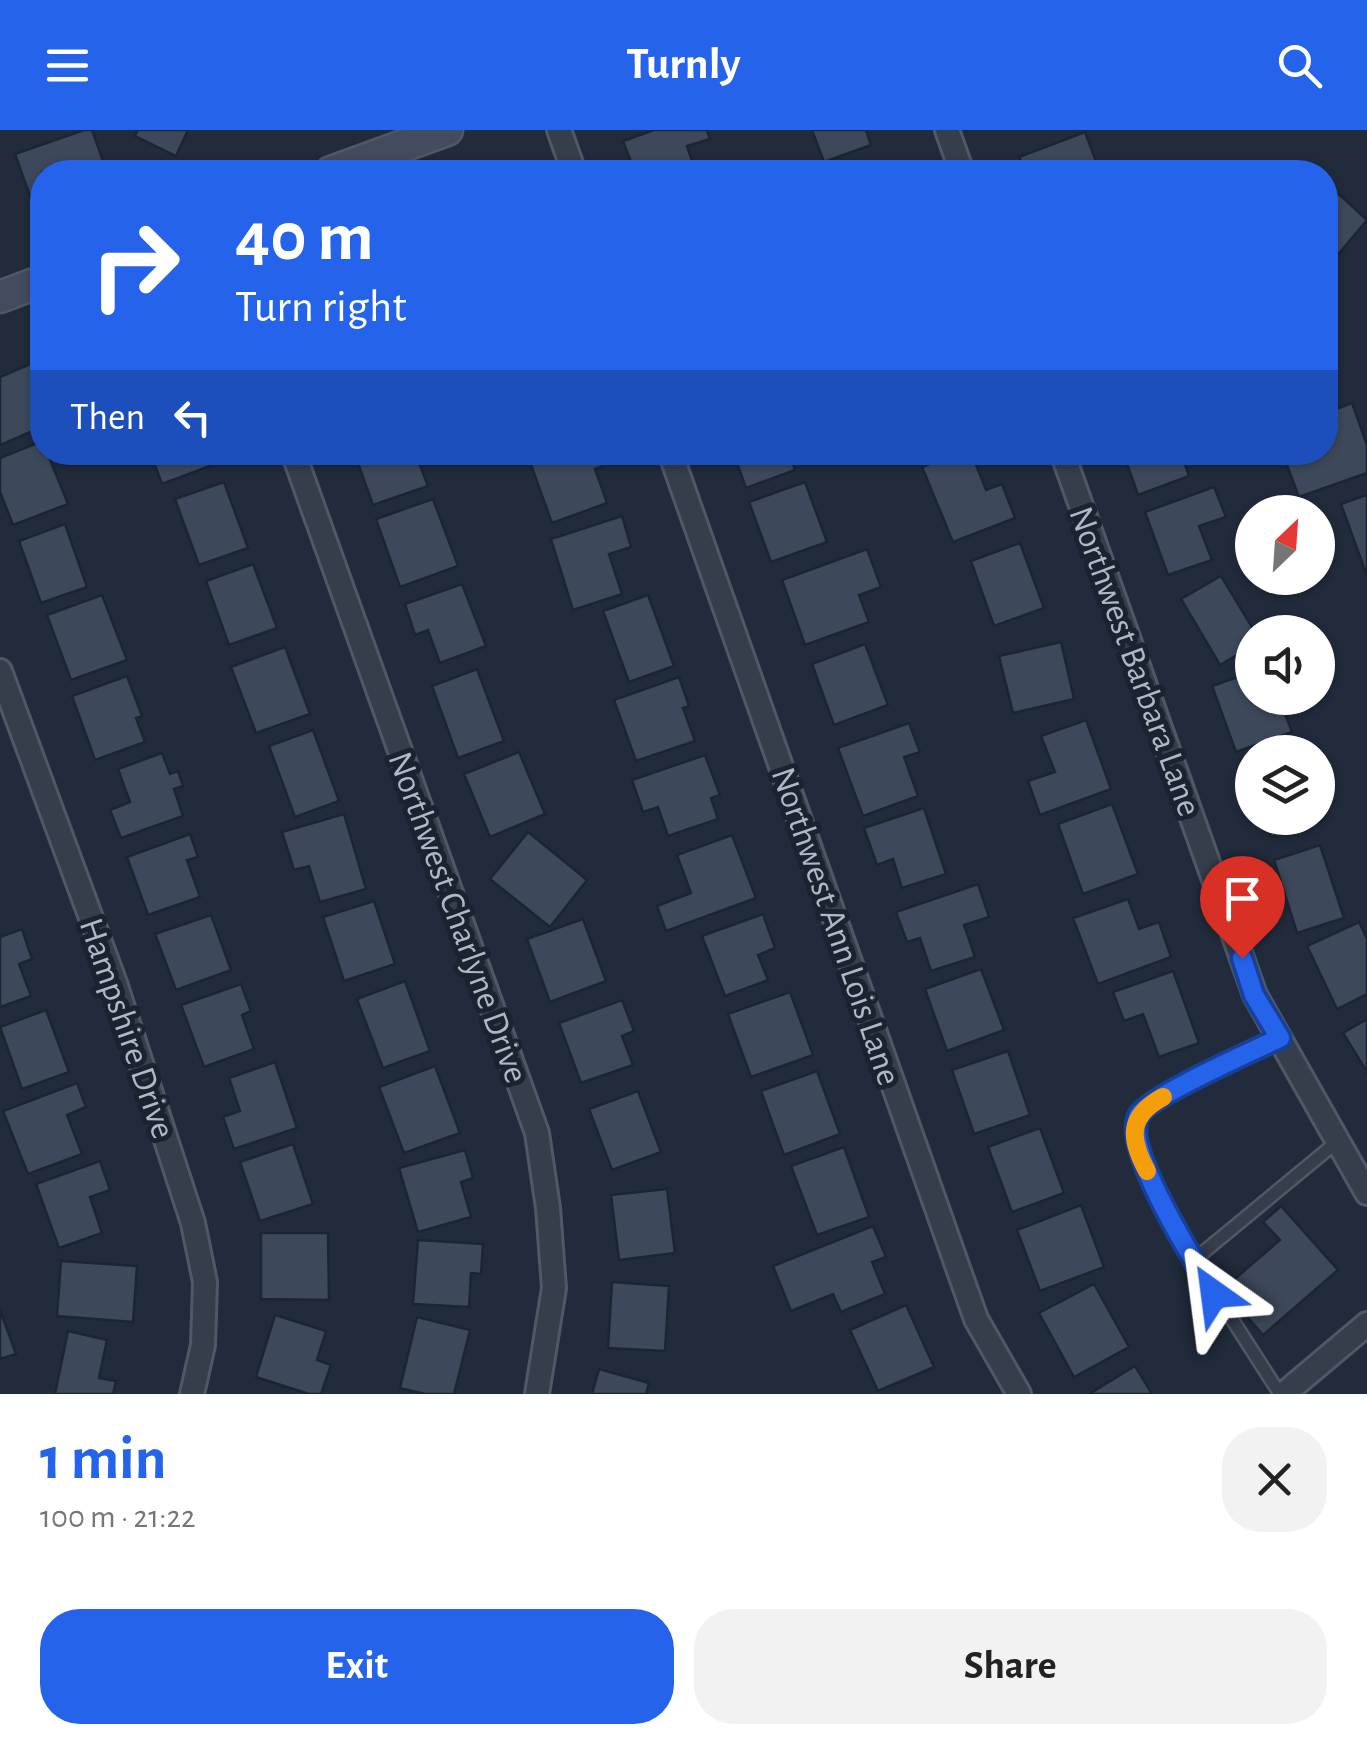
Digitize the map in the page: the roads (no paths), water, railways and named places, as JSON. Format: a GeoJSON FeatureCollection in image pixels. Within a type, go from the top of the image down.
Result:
{"type":"FeatureCollection","features":[{"type":"Feature","properties":{"kind":"main road"},"geometry":{"type":"LineString","coordinates":[[365,160],[446,130]]}},
{"type":"Feature","properties":{"kind":"main road"},"geometry":{"type":"LineString","coordinates":[[0,298],[30,286]]}},
{"type":"Feature","properties":{"kind":"street"},"geometry":{"type":"LineString","coordinates":[[559,130],[570,160]]}},
{"type":"Feature","properties":{"kind":"street"},"geometry":{"type":"LineString","coordinates":[[947,130],[958,160]]}},
{"type":"Feature","properties":{"kind":"street","name":"Northwest Charlyne Drive"},"geometry":{"type":"LineString","coordinates":[[297,465],[536,1134],[548,1208],[554,1288],[537,1394]]}},
{"type":"Feature","properties":{"kind":"street","name":"Northwest Ann Lois Lane"},"geometry":{"type":"LineString","coordinates":[[675,465],[976,1319],[1019,1394]]}},
{"type":"Feature","properties":{"kind":"street","name":"Northwest Barbara Lane"},"geometry":{"type":"LineString","coordinates":[[1067,465],[1254,995],[1367,1192]]}},
{"type":"Feature","properties":{"kind":"street","name":"Hampshire Drive"},"geometry":{"type":"LineString","coordinates":[[0,671],[114,983],[193,1223],[206,1282],[203,1345],[192,1394]]}},
{"type":"Feature","properties":{"kind":"street"},"geometry":{"type":"LineString","coordinates":[[1282,1394],[1367,1324]]}},
{"type":"Feature","properties":{"kind":"lane"},"geometry":{"type":"LineString","coordinates":[[1280,1038],[1210,1070],[1146,1106],[1138,1116],[1135,1140],[1141,1160],[1194,1260],[1282,1394]]}},
{"type":"Feature","properties":{"kind":"lane"},"geometry":{"type":"LineString","coordinates":[[1194,1260],[1338,1141]]}}]}
